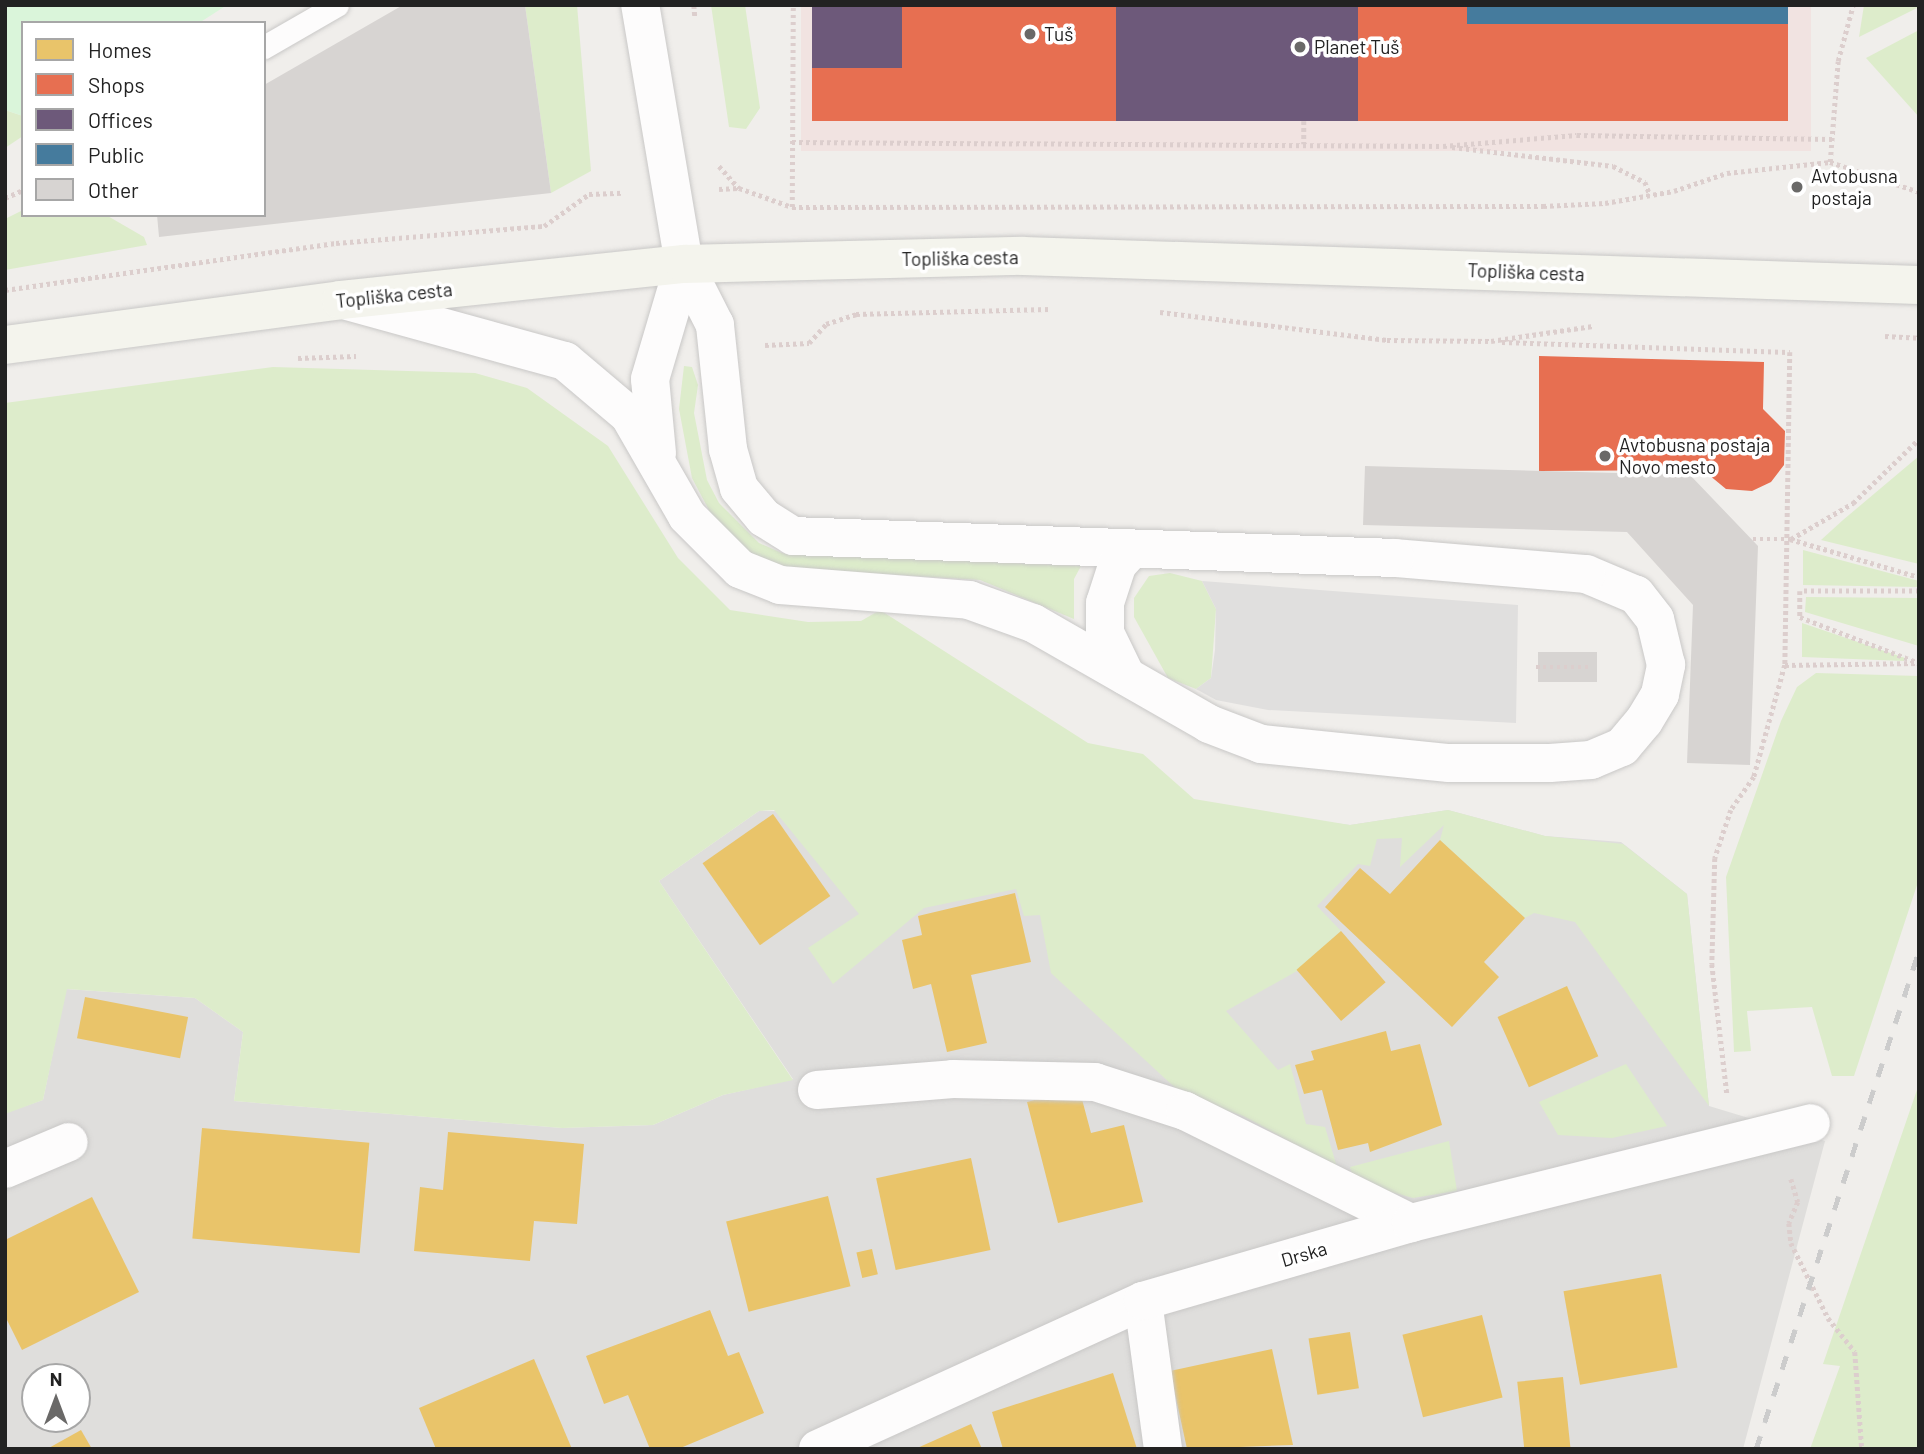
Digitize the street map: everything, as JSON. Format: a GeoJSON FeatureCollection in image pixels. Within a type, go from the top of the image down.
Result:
{"type":"FeatureCollection","features":[{"type":"Feature","properties":{"kind":"main road","name":"Topliška cesta"},"geometry":{"type":"LineString","coordinates":[[5,345],[341,300],[684,264],[1023,256],[1919,285]]}},
{"type":"Feature","properties":{"kind":"street"},"geometry":{"type":"LineString","coordinates":[[341,300],[565,360],[629,415],[657,458],[687,516],[740,569],[780,585],[969,600],[1033,624],[1209,724],[1261,744],[1437,762],[1550,763],[1591,760],[1622,747],[1660,694],[1666,665],[1655,619],[1636,595],[1586,574],[1395,558],[883,542],[783,530],[739,488],[728,449],[715,325],[684,264],[640,5]]}},
{"type":"Feature","properties":{"kind":"street"},"geometry":{"type":"LineString","coordinates":[[657,458],[650,379],[684,264]]}},
{"type":"Feature","properties":{"kind":"street"},"geometry":{"type":"LineString","coordinates":[[1126,676],[1105,633],[1105,603],[1116,565],[1132,549]]}},
{"type":"Feature","properties":{"kind":"street"},"geometry":{"type":"LineString","coordinates":[[817,1090],[953,1079],[1096,1082],[1185,1111],[1411,1223]]}},
{"type":"Feature","properties":{"kind":"street","name":"Drska"},"geometry":{"type":"LineString","coordinates":[[818,1449],[1143,1301],[1411,1223],[1707,1153],[1811,1123]]}},
{"type":"Feature","properties":{"kind":"street"},"geometry":{"type":"LineString","coordinates":[[5,1169],[69,1142]]}},
{"type":"Feature","properties":{"kind":"street"},"geometry":{"type":"LineString","coordinates":[[1143,1301],[1163,1449]]}},
{"type":"Feature","properties":{"kind":"lane"},"geometry":{"type":"LineString","coordinates":[[266,46],[337,5]]}},
{"type":"Feature","properties":{"kind":"path"},"geometry":{"type":"LineString","coordinates":[[792,207],[793,5]]}},
{"type":"Feature","properties":{"kind":"path"},"geometry":{"type":"LineString","coordinates":[[1830,162],[1838,61],[1853,5]]}},
{"type":"Feature","properties":{"kind":"path"},"geometry":{"type":"LineString","coordinates":[[1304,121],[1304,144]]}},
{"type":"Feature","properties":{"kind":"path"},"geometry":{"type":"LineString","coordinates":[[792,142],[1443,146],[1577,135],[1832,139]]}},
{"type":"Feature","properties":{"kind":"path"},"geometry":{"type":"LineString","coordinates":[[1443,146],[1613,166],[1645,182],[1650,195]]}},
{"type":"Feature","properties":{"kind":"path"},"geometry":{"type":"LineString","coordinates":[[739,188],[792,207],[1543,206],[1650,195],[1727,173],[1830,162],[1919,192]]}},
{"type":"Feature","properties":{"kind":"path"},"geometry":{"type":"LineString","coordinates":[[5,198],[21,191]]}},
{"type":"Feature","properties":{"kind":"path"},"geometry":{"type":"LineString","coordinates":[[5,290],[336,243],[544,226],[589,194]]}},
{"type":"Feature","properties":{"kind":"path"},"geometry":{"type":"LineString","coordinates":[[809,343],[826,324],[856,314],[1061,309]]}},
{"type":"Feature","properties":{"kind":"path"},"geometry":{"type":"LineString","coordinates":[[1152,312],[1322,335],[1790,352],[1790,539],[1786,665],[1754,777],[1731,810],[1715,858],[1712,964],[1728,1111],[1707,1153]]}},
{"type":"Feature","properties":{"kind":"path"},"geometry":{"type":"LineString","coordinates":[[1491,341],[1602,325]]}},
{"type":"Feature","properties":{"kind":"path"},"geometry":{"type":"LineString","coordinates":[[1870,335],[1919,338]]}},
{"type":"Feature","properties":{"kind":"path"},"geometry":{"type":"LineString","coordinates":[[289,358],[363,356]]}},
{"type":"Feature","properties":{"kind":"path"},"geometry":{"type":"LineString","coordinates":[[1790,539],[1853,503],[1919,439]]}},
{"type":"Feature","properties":{"kind":"path"},"geometry":{"type":"LineString","coordinates":[[1753,539],[1790,539],[1919,577]]}},
{"type":"Feature","properties":{"kind":"path"},"geometry":{"type":"LineString","coordinates":[[1786,665],[1919,663],[1800,617],[1800,592],[1919,591]]}},
{"type":"Feature","properties":{"kind":"path"},"geometry":{"type":"LineString","coordinates":[[1536,667],[1592,667]]}},
{"type":"Feature","properties":{"kind":"path"},"geometry":{"type":"LineString","coordinates":[[1764,1136],[1796,1190],[1791,1243],[1828,1318],[1855,1352],[1863,1449]]}},
{"type":"Feature","properties":{"kind":"shaded area","name":"Planet Tuš"},"geometry":{"type":"Polygon","coordinates":[[[801,5],[1811,5],[1811,151],[801,151],[801,5]]]}},
{"type":"Feature","properties":{"kind":"shaded area"},"geometry":{"type":"Polygon","coordinates":[[[1202,581],[1518,605],[1516,723],[1268,710],[1216,700],[1196,689],[1211,678],[1215,650],[1216,609],[1202,581]]]}},
{"type":"Feature","properties":{"kind":"shaded area"},"geometry":{"type":"Polygon","coordinates":[[[1448,810],[1545,836],[1621,842],[1687,894],[1709,1106],[1825,1141],[1743,1449],[5,1449],[5,1113],[43,1100],[66,989],[195,998],[243,1032],[234,1101],[562,1128],[653,1125],[723,1095],[793,1079],[659,881],[759,811],[1263,814],[1350,825],[1448,810]]]}},
{"type":"Feature","properties":{"kind":"green space"},"geometry":{"type":"Polygon","coordinates":[[[5,5],[227,5],[202,21],[21,21],[21,115],[5,110],[5,5]]]}},
{"type":"Feature","properties":{"kind":"green space"},"geometry":{"type":"Polygon","coordinates":[[[525,5],[577,5],[591,171],[551,193],[525,5]]]}},
{"type":"Feature","properties":{"kind":"green space"},"geometry":{"type":"Polygon","coordinates":[[[711,5],[745,5],[760,108],[746,129],[729,127],[711,5]]]}},
{"type":"Feature","properties":{"kind":"green space"},"geometry":{"type":"Polygon","coordinates":[[[1864,5],[1919,5],[1919,7],[1859,37],[1864,5]]]}},
{"type":"Feature","properties":{"kind":"green space"},"geometry":{"type":"Polygon","coordinates":[[[1919,30],[1919,117],[1866,58],[1919,30]]]}},
{"type":"Feature","properties":{"kind":"green space"},"geometry":{"type":"Polygon","coordinates":[[[5,110],[21,115],[21,137],[5,148],[5,110]]]}},
{"type":"Feature","properties":{"kind":"green space"},"geometry":{"type":"Polygon","coordinates":[[[21,211],[21,217],[109,217],[144,237],[147,245],[5,270],[5,219],[21,211]]]}},
{"type":"Feature","properties":{"kind":"green space"},"geometry":{"type":"Polygon","coordinates":[[[684,366],[692,367],[698,385],[694,413],[707,480],[719,503],[759,543],[782,553],[1081,566],[1074,579],[1074,619],[980,580],[787,568],[751,554],[711,514],[692,478],[679,409],[684,366]]]}},
{"type":"Feature","properties":{"kind":"green space"},"geometry":{"type":"Polygon","coordinates":[[[273,367],[475,373],[527,388],[608,446],[678,558],[730,610],[808,622],[861,621],[880,610],[1088,743],[1143,754],[1194,799],[1350,825],[1448,810],[1545,836],[1623,844],[1687,894],[1709,1106],[1575,922],[1534,913],[1525,918],[1440,840],[1444,825],[1400,867],[1402,838],[1377,839],[1370,866],[1358,864],[1317,906],[1341,931],[1297,971],[1226,1011],[1278,1070],[1290,1064],[1306,1124],[1325,1127],[1337,1167],[1243,1116],[1184,1096],[1051,973],[1040,915],[1024,916],[1016,889],[924,908],[833,984],[808,948],[859,914],[774,810],[759,811],[659,881],[793,1080],[723,1095],[653,1125],[562,1128],[234,1101],[243,1032],[195,998],[67,989],[43,1100],[5,1114],[5,403],[273,367]]]}},
{"type":"Feature","properties":{"kind":"green space"},"geometry":{"type":"Polygon","coordinates":[[[1919,456],[1919,564],[1821,540],[1843,520],[1919,456]]]}},
{"type":"Feature","properties":{"kind":"green space"},"geometry":{"type":"Polygon","coordinates":[[[1803,550],[1919,581],[1919,587],[1803,585],[1803,550]]]}},
{"type":"Feature","properties":{"kind":"green space"},"geometry":{"type":"Polygon","coordinates":[[[1170,573],[1202,581],[1216,609],[1211,678],[1196,689],[1168,678],[1134,617],[1134,598],[1149,576],[1170,573]]]}},
{"type":"Feature","properties":{"kind":"green space"},"geometry":{"type":"Polygon","coordinates":[[[1806,597],[1919,598],[1919,646],[1805,612],[1806,597]]]}},
{"type":"Feature","properties":{"kind":"green space"},"geometry":{"type":"Polygon","coordinates":[[[1802,623],[1905,658],[1904,661],[1802,657],[1802,623]]]}},
{"type":"Feature","properties":{"kind":"green space"},"geometry":{"type":"Polygon","coordinates":[[[1816,673],[1919,676],[1919,879],[1854,1076],[1832,1076],[1812,1007],[1747,1011],[1751,1051],[1734,1052],[1726,877],[1781,721],[1797,687],[1816,673]]]}},
{"type":"Feature","properties":{"kind":"green space"},"geometry":{"type":"Polygon","coordinates":[[[1626,1064],[1667,1126],[1612,1138],[1558,1135],[1539,1102],[1626,1064]]]}},
{"type":"Feature","properties":{"kind":"green space"},"geometry":{"type":"Polygon","coordinates":[[[1919,1084],[1919,1449],[1810,1449],[1840,1366],[1823,1364],[1919,1084]]]}},
{"type":"Feature","properties":{"kind":"green space"},"geometry":{"type":"Polygon","coordinates":[[[1449,1141],[1457,1191],[1413,1198],[1354,1182],[1350,1167],[1449,1141]]]}},
{"type":"Feature","properties":{"kind":"building: Homes"},"geometry":{"type":"Polygon","coordinates":[[[773,814],[830,896],[760,945],[703,863],[773,814]]]}},
{"type":"Feature","properties":{"kind":"building: Homes"},"geometry":{"type":"Polygon","coordinates":[[[1440,840],[1525,918],[1484,962],[1499,977],[1452,1027],[1325,907],[1360,868],[1390,894],[1440,840]]]}},
{"type":"Feature","properties":{"kind":"building: Homes"},"geometry":{"type":"Polygon","coordinates":[[[1015,893],[1031,962],[971,975],[987,1043],[947,1052],[931,984],[913,989],[902,940],[922,935],[918,916],[1015,893]]]}},
{"type":"Feature","properties":{"kind":"building: Homes"},"geometry":{"type":"Polygon","coordinates":[[[1341,931],[1386,982],[1341,1021],[1296,970],[1341,931]]]}},
{"type":"Feature","properties":{"kind":"building: Homes"},"geometry":{"type":"Polygon","coordinates":[[[1567,986],[1598,1056],[1529,1087],[1498,1017],[1567,986]]]}},
{"type":"Feature","properties":{"kind":"building: Homes"},"geometry":{"type":"Polygon","coordinates":[[[85,997],[188,1017],[180,1058],[77,1038],[85,997]]]}},
{"type":"Feature","properties":{"kind":"building: Homes"},"geometry":{"type":"Polygon","coordinates":[[[1386,1031],[1391,1051],[1420,1044],[1442,1125],[1370,1152],[1368,1143],[1338,1150],[1322,1090],[1304,1094],[1295,1065],[1314,1060],[1311,1051],[1386,1031]]]}},
{"type":"Feature","properties":{"kind":"building: Homes"},"geometry":{"type":"Polygon","coordinates":[[[1079,1088],[1091,1133],[1124,1125],[1143,1202],[1058,1223],[1027,1102],[1079,1088]]]}},
{"type":"Feature","properties":{"kind":"building: Homes"},"geometry":{"type":"Polygon","coordinates":[[[202,1128],[369,1143],[360,1253],[192,1239],[202,1128]]]}},
{"type":"Feature","properties":{"kind":"building: Homes"},"geometry":{"type":"Polygon","coordinates":[[[448,1132],[584,1144],[577,1224],[534,1221],[530,1261],[414,1251],[420,1187],[443,1190],[448,1132]]]}},
{"type":"Feature","properties":{"kind":"building: Homes"},"geometry":{"type":"Polygon","coordinates":[[[971,1158],[991,1250],[896,1270],[876,1178],[971,1158]]]}},
{"type":"Feature","properties":{"kind":"building: Homes"},"geometry":{"type":"Polygon","coordinates":[[[828,1196],[850,1286],[749,1312],[726,1221],[828,1196]]]}},
{"type":"Feature","properties":{"kind":"building: Homes"},"geometry":{"type":"Polygon","coordinates":[[[92,1197],[139,1292],[22,1350],[5,1316],[5,1240],[92,1197]]]}},
{"type":"Feature","properties":{"kind":"building: Homes"},"geometry":{"type":"Polygon","coordinates":[[[872,1249],[878,1274],[862,1278],[856,1253],[872,1249]]]}},
{"type":"Feature","properties":{"kind":"building: Homes"},"geometry":{"type":"Polygon","coordinates":[[[1661,1274],[1677,1368],[1580,1385],[1564,1291],[1661,1274]]]}},
{"type":"Feature","properties":{"kind":"building: Homes"},"geometry":{"type":"Polygon","coordinates":[[[710,1310],[728,1356],[739,1352],[764,1413],[678,1449],[650,1449],[628,1395],[604,1404],[586,1356],[710,1310]]]}},
{"type":"Feature","properties":{"kind":"building: Homes"},"geometry":{"type":"Polygon","coordinates":[[[1482,1315],[1503,1397],[1423,1417],[1402,1335],[1482,1315]]]}},
{"type":"Feature","properties":{"kind":"building: Homes"},"geometry":{"type":"Polygon","coordinates":[[[1350,1332],[1359,1388],[1317,1395],[1309,1339],[1350,1332]]]}},
{"type":"Feature","properties":{"kind":"building: Homes"},"geometry":{"type":"Polygon","coordinates":[[[1272,1349],[1293,1445],[1187,1449],[1170,1371],[1272,1349]]]}},
{"type":"Feature","properties":{"kind":"building: Homes"},"geometry":{"type":"Polygon","coordinates":[[[534,1359],[572,1449],[436,1449],[419,1408],[534,1359]]]}},
{"type":"Feature","properties":{"kind":"building: Homes"},"geometry":{"type":"Polygon","coordinates":[[[1113,1373],[1137,1449],[1003,1449],[992,1412],[1113,1373]]]}},
{"type":"Feature","properties":{"kind":"building: Homes"},"geometry":{"type":"Polygon","coordinates":[[[1563,1377],[1571,1449],[1524,1449],[1517,1382],[1563,1377]]]}},
{"type":"Feature","properties":{"kind":"building: Homes"},"geometry":{"type":"Polygon","coordinates":[[[971,1424],[982,1449],[915,1449],[971,1424]]]}},
{"type":"Feature","properties":{"kind":"building: Homes"},"geometry":{"type":"Polygon","coordinates":[[[76,1433],[83,1433],[92,1449],[47,1449],[76,1433]]]}},
{"type":"Feature","properties":{"kind":"building: Shops","name":"Planet Tuš"},"geometry":{"type":"Polygon","coordinates":[[[812,5],[1788,5],[1788,121],[812,121],[812,5]]]}},
{"type":"Feature","properties":{"kind":"building: Shops"},"geometry":{"type":"Polygon","coordinates":[[[1539,356],[1764,362],[1763,409],[1785,431],[1784,465],[1771,482],[1752,491],[1726,489],[1703,470],[1539,471],[1539,356]]]}},
{"type":"Feature","properties":{"kind":"building: Offices"},"geometry":{"type":"Polygon","coordinates":[[[812,5],[902,5],[902,68],[812,68],[812,5]]]}},
{"type":"Feature","properties":{"kind":"building: Offices"},"geometry":{"type":"Polygon","coordinates":[[[1116,5],[1358,5],[1358,121],[1116,121],[1116,5]]]}},
{"type":"Feature","properties":{"kind":"building: Public"},"geometry":{"type":"Polygon","coordinates":[[[1467,5],[1788,5],[1788,24],[1467,24],[1467,5]]]}},
{"type":"Feature","properties":{"kind":"building: Other"},"geometry":{"type":"Polygon","coordinates":[[[403,5],[525,5],[551,193],[159,237],[157,217],[266,217],[266,84],[403,5]]]}},
{"type":"Feature","properties":{"kind":"building: Other"},"geometry":{"type":"Polygon","coordinates":[[[1365,466],[1690,475],[1758,546],[1750,765],[1687,763],[1693,605],[1627,532],[1363,525],[1365,466]]]}},
{"type":"Feature","properties":{"kind":"building: Other"},"geometry":{"type":"Polygon","coordinates":[[[1538,652],[1597,652],[1597,682],[1538,682],[1538,652]]]}},
{"type":"Feature","properties":{"kind":"railway"},"geometry":{"type":"LineString","coordinates":[[1756,1449],[1919,951]]}},
{"type":"Feature","properties":{"kind":"place","name":"Tuš"},"geometry":{"type":"Point","coordinates":[1030,34]}},
{"type":"Feature","properties":{"kind":"place","name":"Planet Tuš"},"geometry":{"type":"Point","coordinates":[1300,47]}},
{"type":"Feature","properties":{"kind":"place","name":"Avtobusna postaja"},"geometry":{"type":"Point","coordinates":[1797,187]}},
{"type":"Feature","properties":{"kind":"place","name":"Avtobusna postaja Novo mesto"},"geometry":{"type":"Point","coordinates":[1605,456]}}]}
